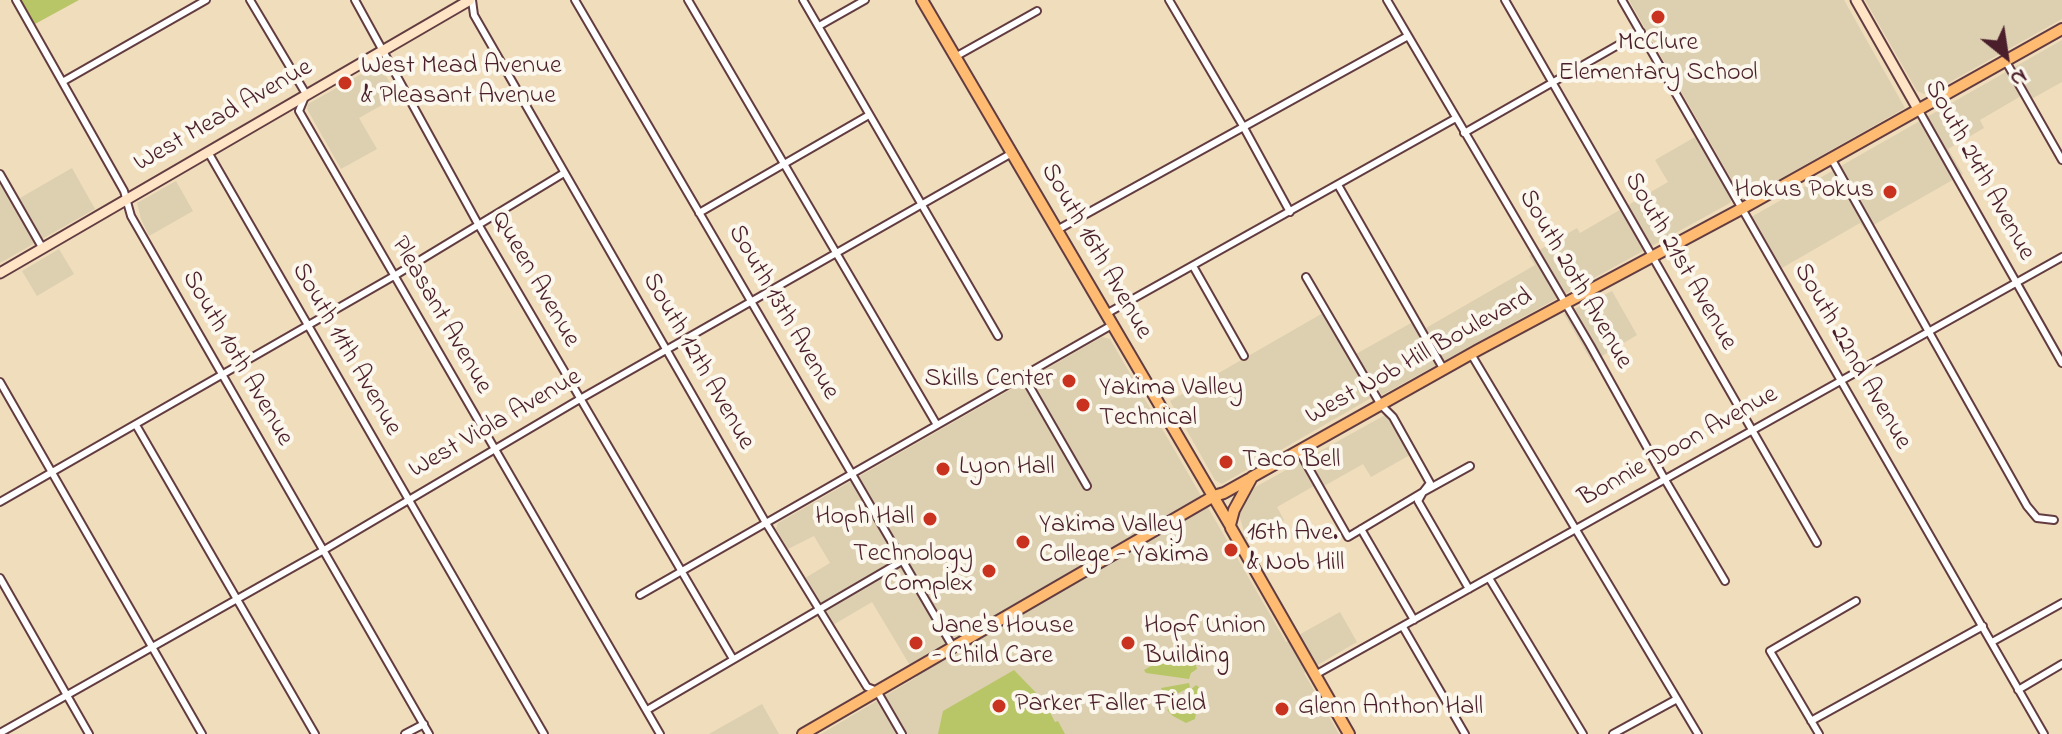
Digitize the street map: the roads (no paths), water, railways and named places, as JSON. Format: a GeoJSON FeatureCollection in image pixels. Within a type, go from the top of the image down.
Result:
{"type":"FeatureCollection","features":[{"type":"Feature","properties":{"kind":"main road","name":"South 16th Avenue"},"geometry":{"type":"LineString","coordinates":[[922,0],[1214,496],[1349,734]]}},
{"type":"Feature","properties":{"kind":"main road","name":"West Nob Hill Boulevard"},"geometry":{"type":"LineString","coordinates":[[803,734],[1214,496],[1743,208],[2062,29]]}},
{"type":"Feature","properties":{"kind":"main road"},"geometry":{"type":"LineString","coordinates":[[1230,527],[1234,510],[1251,478]]}},
{"type":"Feature","properties":{"kind":"street","name":"South 10th Avenue"},"geometry":{"type":"LineString","coordinates":[[16,0],[124,191],[131,216],[429,734]]}},
{"type":"Feature","properties":{"kind":"street"},"geometry":{"type":"LineString","coordinates":[[64,81],[206,0]]}},
{"type":"Feature","properties":{"kind":"street","name":"Pleasant Avenue"},"geometry":{"type":"LineString","coordinates":[[250,0],[306,94],[299,111],[660,734]]}},
{"type":"Feature","properties":{"kind":"street","name":"Queen Avenue"},"geometry":{"type":"LineString","coordinates":[[355,0],[478,224],[733,659]]}},
{"type":"Feature","properties":{"kind":"street","name":"West Mead Avenue"},"geometry":{"type":"LineString","coordinates":[[0,273],[471,0]]}},
{"type":"Feature","properties":{"kind":"street","name":"South 12th Avenue"},"geometry":{"type":"LineString","coordinates":[[471,0],[474,15],[766,523],[867,687],[877,691],[902,734]]}},
{"type":"Feature","properties":{"kind":"street","name":"South 13th Avenue"},"geometry":{"type":"LineString","coordinates":[[575,0],[953,647]]}},
{"type":"Feature","properties":{"kind":"street"},"geometry":{"type":"LineString","coordinates":[[688,0],[937,425]]}},
{"type":"Feature","properties":{"kind":"street"},"geometry":{"type":"LineString","coordinates":[[803,0],[998,336]]}},
{"type":"Feature","properties":{"kind":"street"},"geometry":{"type":"LineString","coordinates":[[819,26],[865,0]]}},
{"type":"Feature","properties":{"kind":"street"},"geometry":{"type":"LineString","coordinates":[[1169,0],[1290,212]]}},
{"type":"Feature","properties":{"kind":"street","name":"South 20th Avenue"},"geometry":{"type":"LineString","coordinates":[[1387,0],[1725,581]]}},
{"type":"Feature","properties":{"kind":"street","name":"South 21st Avenue"},"geometry":{"type":"LineString","coordinates":[[1505,0],[1817,543]]}},
{"type":"Feature","properties":{"kind":"street","name":"South 22nd Avenue"},"geometry":{"type":"LineString","coordinates":[[1622,0],[1983,626],[2040,733]]}},
{"type":"Feature","properties":{"kind":"street","name":"South 24th Avenue"},"geometry":{"type":"LineString","coordinates":[[1856,0],[2062,363]]}},
{"type":"Feature","properties":{"kind":"street"},"geometry":{"type":"LineString","coordinates":[[955,57],[1037,11]]}},
{"type":"Feature","properties":{"kind":"street"},"geometry":{"type":"LineString","coordinates":[[1464,133],[1641,32]]}},
{"type":"Feature","properties":{"kind":"street"},"geometry":{"type":"LineString","coordinates":[[1057,230],[1408,36]]}},
{"type":"Feature","properties":{"kind":"street"},"geometry":{"type":"LineString","coordinates":[[2005,60],[2062,160]]}},
{"type":"Feature","properties":{"kind":"street"},"geometry":{"type":"LineString","coordinates":[[699,213],[869,115]]}},
{"type":"Feature","properties":{"kind":"street"},"geometry":{"type":"LineString","coordinates":[[1106,314],[1456,118]]}},
{"type":"Feature","properties":{"kind":"street","name":"South 11th Avenue"},"geometry":{"type":"LineString","coordinates":[[208,152],[544,734]]}},
{"type":"Feature","properties":{"kind":"street","name":"West Viola Avenue"},"geometry":{"type":"LineString","coordinates":[[0,733],[1012,153]]}},
{"type":"Feature","properties":{"kind":"street"},"geometry":{"type":"LineString","coordinates":[[1831,158],[2027,506],[2037,518],[2054,520]]}},
{"type":"Feature","properties":{"kind":"street"},"geometry":{"type":"LineString","coordinates":[[0,502],[223,376],[473,230],[478,224],[564,173]]}},
{"type":"Feature","properties":{"kind":"street"},"geometry":{"type":"LineString","coordinates":[[0,174],[43,249]]}},
{"type":"Feature","properties":{"kind":"street"},"geometry":{"type":"LineString","coordinates":[[1338,185],[1444,370]]}},
{"type":"Feature","properties":{"kind":"street","name":"Bonnie Doon Avenue"},"geometry":{"type":"LineString","coordinates":[[1315,675],[2062,257]]}},
{"type":"Feature","properties":{"kind":"street"},"geometry":{"type":"LineString","coordinates":[[1193,266],[1244,356]]}},
{"type":"Feature","properties":{"kind":"street"},"geometry":{"type":"LineString","coordinates":[[1306,277],[1430,483],[1418,501],[1469,589]]}},
{"type":"Feature","properties":{"kind":"street"},"geometry":{"type":"LineString","coordinates":[[640,595],[1112,325]]}},
{"type":"Feature","properties":{"kind":"street"},"geometry":{"type":"LineString","coordinates":[[1471,354],[1698,734]]}},
{"type":"Feature","properties":{"kind":"street"},"geometry":{"type":"LineString","coordinates":[[1023,375],[1087,486]]}},
{"type":"Feature","properties":{"kind":"street"},"geometry":{"type":"LineString","coordinates":[[0,382],[202,734]]}},
{"type":"Feature","properties":{"kind":"street"},"geometry":{"type":"LineString","coordinates":[[136,425],[315,734]]}},
{"type":"Feature","properties":{"kind":"street"},"geometry":{"type":"LineString","coordinates":[[1299,451],[1348,537],[1470,466]]}},
{"type":"Feature","properties":{"kind":"street"},"geometry":{"type":"LineString","coordinates":[[1361,529],[1414,620]]}},
{"type":"Feature","properties":{"kind":"street"},"geometry":{"type":"LineString","coordinates":[[647,710],[902,561]]}},
{"type":"Feature","properties":{"kind":"street"},"geometry":{"type":"LineString","coordinates":[[0,578],[89,734]]}},
{"type":"Feature","properties":{"kind":"street"},"geometry":{"type":"LineString","coordinates":[[1489,578],[1583,734]]}},
{"type":"Feature","properties":{"kind":"street"},"geometry":{"type":"LineString","coordinates":[[1819,734],[1770,651],[1856,601]]}},
{"type":"Feature","properties":{"kind":"street"},"geometry":{"type":"LineString","coordinates":[[1992,642],[2062,603]]}},
{"type":"Feature","properties":{"kind":"street"},"geometry":{"type":"LineString","coordinates":[[1811,721],[1983,626]]}},
{"type":"Feature","properties":{"kind":"street"},"geometry":{"type":"LineString","coordinates":[[1403,627],[1465,734]]}},
{"type":"Feature","properties":{"kind":"street"},"geometry":{"type":"LineString","coordinates":[[2018,690],[2062,664]]}},
{"type":"Feature","properties":{"kind":"street"},"geometry":{"type":"LineString","coordinates":[[1613,734],[1677,699]]}},
{"type":"Feature","properties":{"kind":"street"},"geometry":{"type":"LineString","coordinates":[[405,734],[424,724]]}},
{"type":"Feature","properties":{"kind":"place","name":"McClure Elementary School"},"geometry":{"type":"Point","coordinates":[1658,17]}},
{"type":"Feature","properties":{"kind":"place","name":"West Mead Avenue & Pleasant Avenue"},"geometry":{"type":"Point","coordinates":[345,83]}},
{"type":"Feature","properties":{"kind":"place","name":"Hokus Pokus"},"geometry":{"type":"Point","coordinates":[1890,192]}},
{"type":"Feature","properties":{"kind":"place","name":"Skills Center"},"geometry":{"type":"Point","coordinates":[1069,381]}},
{"type":"Feature","properties":{"kind":"place","name":"Yakima Valley Technical"},"geometry":{"type":"Point","coordinates":[1083,405]}},
{"type":"Feature","properties":{"kind":"place","name":"Taco Bell"},"geometry":{"type":"Point","coordinates":[1226,462]}},
{"type":"Feature","properties":{"kind":"place","name":"Lyon Hall"},"geometry":{"type":"Point","coordinates":[943,469]}},
{"type":"Feature","properties":{"kind":"place","name":"Hoph Hall"},"geometry":{"type":"Point","coordinates":[930,519]}},
{"type":"Feature","properties":{"kind":"place","name":"Yakima Valley College - Yakima"},"geometry":{"type":"Point","coordinates":[1023,542]}},
{"type":"Feature","properties":{"kind":"place","name":"16th Ave. & Nob Hill"},"geometry":{"type":"Point","coordinates":[1231,550]}},
{"type":"Feature","properties":{"kind":"place","name":"Technology Complex"},"geometry":{"type":"Point","coordinates":[989,571]}},
{"type":"Feature","properties":{"kind":"place","name":"Jane's House - Child Care"},"geometry":{"type":"Point","coordinates":[916,643]}},
{"type":"Feature","properties":{"kind":"place","name":"Hopf Union Building"},"geometry":{"type":"Point","coordinates":[1128,643]}},
{"type":"Feature","properties":{"kind":"place","name":"Parker Faller Field"},"geometry":{"type":"Point","coordinates":[999,706]}},
{"type":"Feature","properties":{"kind":"place","name":"Glenn Anthon Hall"},"geometry":{"type":"Point","coordinates":[1282,709]}}]}
